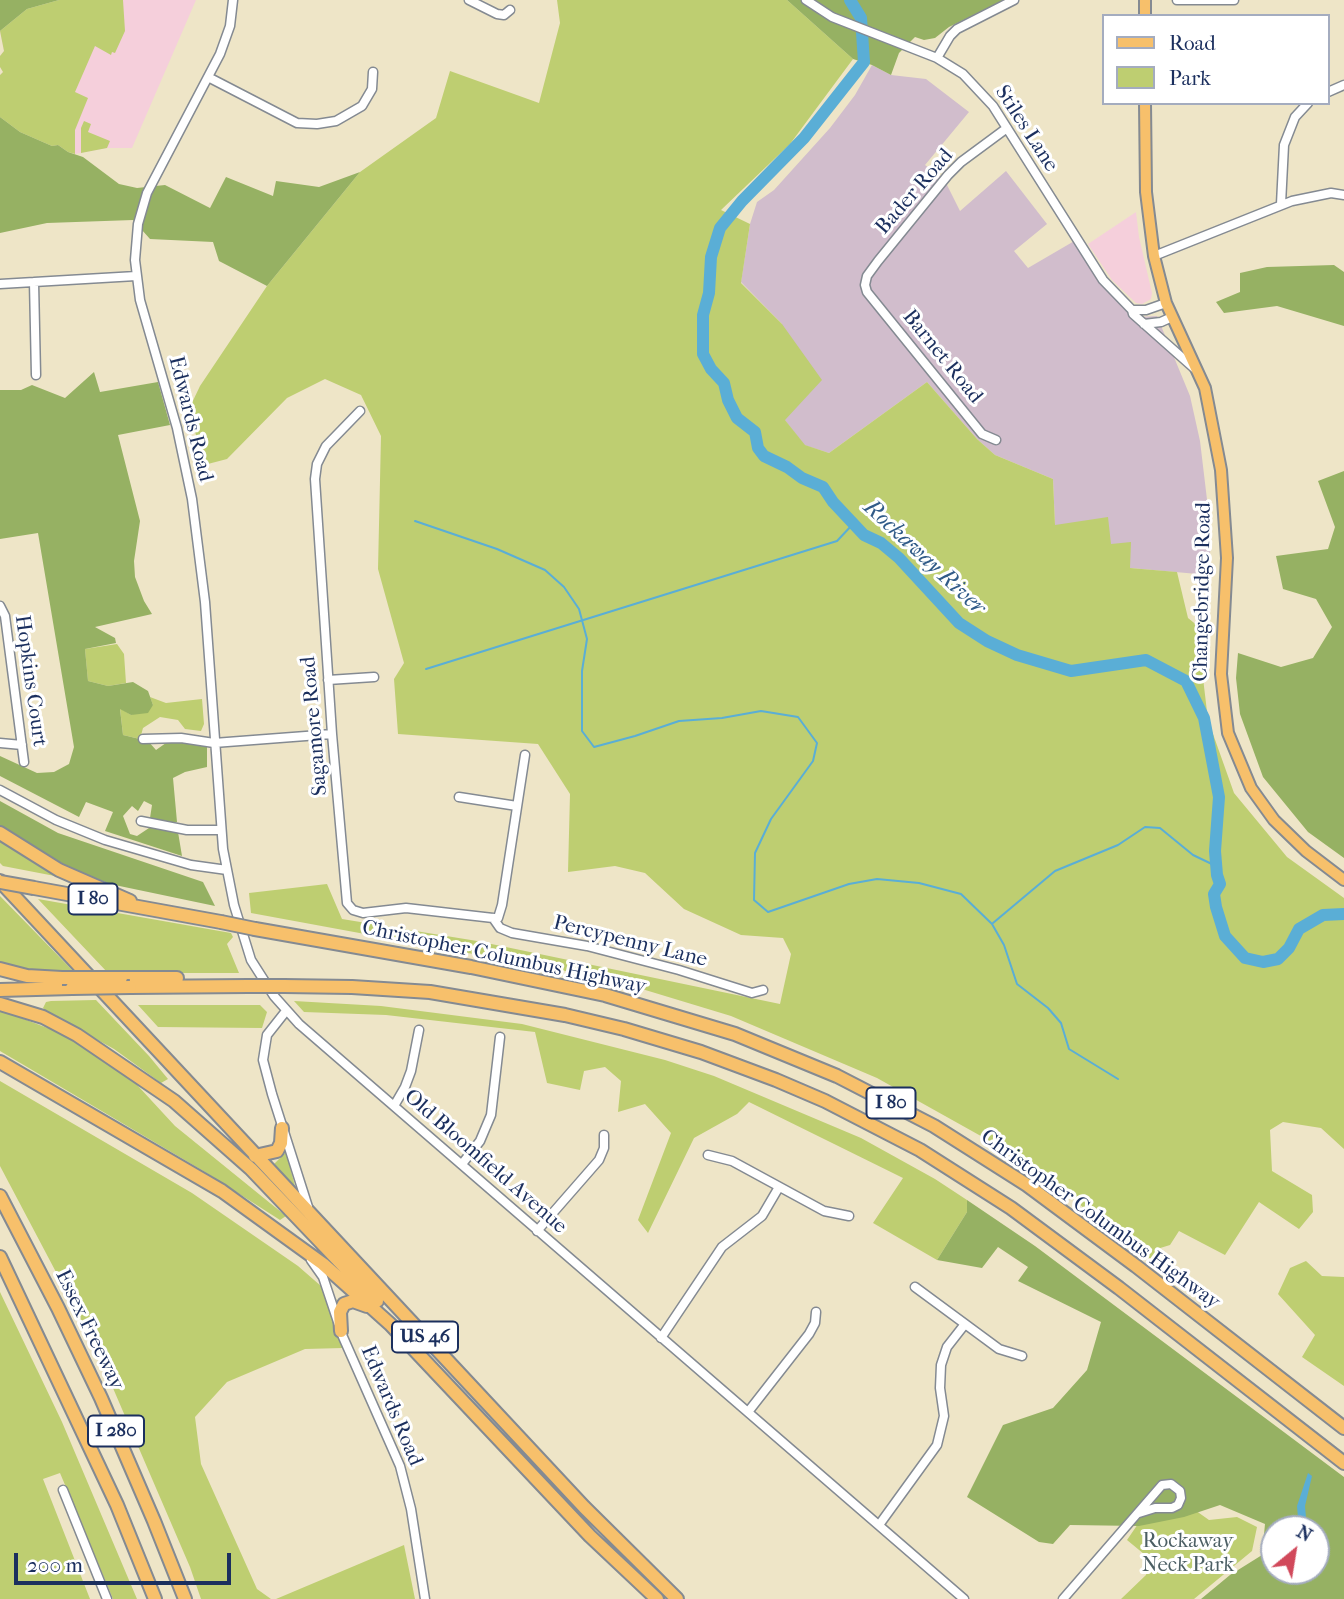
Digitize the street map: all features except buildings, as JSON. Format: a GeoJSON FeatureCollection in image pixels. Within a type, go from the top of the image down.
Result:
{"type":"FeatureCollection","features":[{"type":"Feature","properties":{"kind":"highway"},"geometry":{"type":"LineString","coordinates":[[0,833],[59,870],[151,910]]}},
{"type":"Feature","properties":{"kind":"highway","name":"Christopher Columbus Highway"},"geometry":{"type":"LineString","coordinates":[[0,881],[471,967],[605,995],[735,1034],[836,1076],[934,1126],[1016,1177],[1344,1428]]}},
{"type":"Feature","properties":{"kind":"highway","name":"US 46"},"geometry":{"type":"LineString","coordinates":[[0,881],[584,1507],[677,1599]]}},
{"type":"Feature","properties":{"kind":"highway"},"geometry":{"type":"LineString","coordinates":[[0,970],[27,975],[126,983]]}},
{"type":"Feature","properties":{"kind":"highway","name":"Christopher Columbus Highway"},"geometry":{"type":"LineString","coordinates":[[126,983],[194,979],[210,986],[352,987],[430,992],[565,1014],[636,1032],[764,1075],[825,1101],[920,1150],[1011,1208],[1119,1288],[1344,1463]]}},
{"type":"Feature","properties":{"kind":"highway"},"geometry":{"type":"LineString","coordinates":[[0,990],[126,983]]}},
{"type":"Feature","properties":{"kind":"highway"},"geometry":{"type":"LineString","coordinates":[[0,1003],[43,1017],[77,1035],[126,1066],[194,1118],[251,1169],[336,1258],[389,1314],[390,1324]]}},
{"type":"Feature","properties":{"kind":"highway","name":"US 46"},"geometry":{"type":"LineString","coordinates":[[0,1062],[222,1191],[292,1240],[390,1324],[590,1536],[657,1599]]}},
{"type":"Feature","properties":{"kind":"highway"},"geometry":{"type":"LineString","coordinates":[[256,1156],[277,1151],[281,1143],[282,1128]]}},
{"type":"Feature","properties":{"kind":"highway","name":"Essex Freeway"},"geometry":{"type":"LineString","coordinates":[[0,1196],[101,1398],[185,1599]]}},
{"type":"Feature","properties":{"kind":"highway"},"geometry":{"type":"LineString","coordinates":[[0,1257],[29,1315]]}},
{"type":"Feature","properties":{"kind":"highway"},"geometry":{"type":"LineString","coordinates":[[0,1271],[29,1315]]}},
{"type":"Feature","properties":{"kind":"highway"},"geometry":{"type":"LineString","coordinates":[[341,1331],[340,1312],[344,1304],[353,1301],[374,1309]]}},
{"type":"Feature","properties":{"kind":"highway","name":"I 280"},"geometry":{"type":"LineString","coordinates":[[29,1315],[117,1505],[155,1599]]}},
{"type":"Feature","properties":{"kind":"main road","name":"Changebridge Road"},"geometry":{"type":"LineString","coordinates":[[1144,105],[1146,192],[1154,256],[1166,303],[1205,388],[1211,410],[1225,511],[1226,577],[1221,674],[1228,733],[1251,788],[1274,820],[1306,851],[1344,880]]}},
{"type":"Feature","properties":{"kind":"street","name":"Edwards Road"},"geometry":{"type":"LineString","coordinates":[[227,870],[221,830],[205,602],[192,499],[177,428],[140,300],[136,276],[136,243],[147,192],[226,41],[233,0]]}},
{"type":"Feature","properties":{"kind":"street"},"geometry":{"type":"LineString","coordinates":[[469,0],[504,15],[510,10]]}},
{"type":"Feature","properties":{"kind":"street","name":"Stiles Lane"},"geometry":{"type":"LineString","coordinates":[[806,0],[842,21],[937,58],[963,74],[983,93],[1007,128],[1108,286],[1132,310],[1132,314],[1196,370]]}},
{"type":"Feature","properties":{"kind":"street"},"geometry":{"type":"LineString","coordinates":[[937,58],[950,36],[957,30],[1014,0]]}},
{"type":"Feature","properties":{"kind":"street"},"geometry":{"type":"LineString","coordinates":[[1177,0],[1234,0]]}},
{"type":"Feature","properties":{"kind":"street"},"geometry":{"type":"LineString","coordinates":[[208,77],[297,122],[317,124],[336,121],[362,106],[372,89],[373,72]]}},
{"type":"Feature","properties":{"kind":"street"},"geometry":{"type":"LineString","coordinates":[[1281,204],[1284,145],[1295,117],[1306,105]]}},
{"type":"Feature","properties":{"kind":"street","name":"Bader Road"},"geometry":{"type":"LineString","coordinates":[[866,290],[867,276],[948,175],[1007,128]]}},
{"type":"Feature","properties":{"kind":"street"},"geometry":{"type":"LineString","coordinates":[[1154,256],[1281,204],[1331,193],[1344,195]]}},
{"type":"Feature","properties":{"kind":"street"},"geometry":{"type":"LineString","coordinates":[[0,284],[136,276]]}},
{"type":"Feature","properties":{"kind":"street"},"geometry":{"type":"LineString","coordinates":[[34,282],[36,375]]}},
{"type":"Feature","properties":{"kind":"street","name":"Barnet Road"},"geometry":{"type":"LineString","coordinates":[[866,290],[982,434],[996,440]]}},
{"type":"Feature","properties":{"kind":"street"},"geometry":{"type":"LineString","coordinates":[[1132,310],[1146,310],[1166,303]]}},
{"type":"Feature","properties":{"kind":"street"},"geometry":{"type":"LineString","coordinates":[[1144,324],[1161,322],[1172,317]]}},
{"type":"Feature","properties":{"kind":"street","name":"Sagamore Road"},"geometry":{"type":"LineString","coordinates":[[360,411],[326,446],[317,464],[314,479],[332,734],[349,907],[363,913],[406,908],[493,918]]}},
{"type":"Feature","properties":{"kind":"street","name":"Hopkins Court"},"geometry":{"type":"LineString","coordinates":[[0,606],[5,616],[24,762]]}},
{"type":"Feature","properties":{"kind":"street"},"geometry":{"type":"LineString","coordinates":[[328,680],[374,677]]}},
{"type":"Feature","properties":{"kind":"street"},"geometry":{"type":"LineString","coordinates":[[143,739],[181,738],[214,743],[332,734]]}},
{"type":"Feature","properties":{"kind":"street"},"geometry":{"type":"LineString","coordinates":[[0,743],[22,745]]}},
{"type":"Feature","properties":{"kind":"street"},"geometry":{"type":"LineString","coordinates":[[493,918],[498,918],[502,905],[525,755]]}},
{"type":"Feature","properties":{"kind":"street"},"geometry":{"type":"LineString","coordinates":[[0,790],[57,820],[105,840],[191,865],[227,870]]}},
{"type":"Feature","properties":{"kind":"street"},"geometry":{"type":"LineString","coordinates":[[459,797],[517,806]]}},
{"type":"Feature","properties":{"kind":"street"},"geometry":{"type":"LineString","coordinates":[[141,821],[187,830],[221,830]]}},
{"type":"Feature","properties":{"kind":"street","name":"Old Bloomfield Avenue"},"geometry":{"type":"LineString","coordinates":[[227,870],[236,916],[251,960],[262,980],[286,1011],[964,1599]]}},
{"type":"Feature","properties":{"kind":"street","name":"Percypenny Lane"},"geometry":{"type":"LineString","coordinates":[[493,918],[500,928],[512,933],[587,946],[679,970],[752,993],[763,990]]}},
{"type":"Feature","properties":{"kind":"street"},"geometry":{"type":"LineString","coordinates":[[286,1011],[267,1035],[263,1060],[304,1198],[315,1219]]}},
{"type":"Feature","properties":{"kind":"street"},"geometry":{"type":"LineString","coordinates":[[394,1106],[411,1072],[419,1030]]}},
{"type":"Feature","properties":{"kind":"street"},"geometry":{"type":"LineString","coordinates":[[462,1164],[480,1142],[491,1115],[500,1037]]}},
{"type":"Feature","properties":{"kind":"street"},"geometry":{"type":"LineString","coordinates":[[537,1231],[599,1160],[604,1148],[604,1135]]}},
{"type":"Feature","properties":{"kind":"street"},"geometry":{"type":"LineString","coordinates":[[708,1155],[732,1161],[824,1211],[849,1216]]}},
{"type":"Feature","properties":{"kind":"street"},"geometry":{"type":"LineString","coordinates":[[661,1338],[722,1247],[762,1216],[779,1187]]}},
{"type":"Feature","properties":{"kind":"street","name":"Edwards Road"},"geometry":{"type":"LineString","coordinates":[[292,1240],[310,1258],[323,1278],[341,1331],[390,1440],[406,1485],[425,1599]]}},
{"type":"Feature","properties":{"kind":"street"},"geometry":{"type":"LineString","coordinates":[[915,1287],[999,1349],[1022,1356]]}},
{"type":"Feature","properties":{"kind":"street"},"geometry":{"type":"LineString","coordinates":[[748,1412],[809,1334],[815,1324],[816,1312]]}},
{"type":"Feature","properties":{"kind":"street"},"geometry":{"type":"LineString","coordinates":[[879,1525],[937,1445],[944,1416],[940,1388],[941,1365],[947,1347],[965,1324]]}},
{"type":"Feature","properties":{"kind":"street"},"geometry":{"type":"LineString","coordinates":[[1063,1599],[1162,1485],[1171,1484],[1180,1492],[1178,1505],[1139,1513]]}},
{"type":"Feature","properties":{"kind":"street"},"geometry":{"type":"LineString","coordinates":[[63,1490],[107,1599]]}},
{"type":"Feature","properties":{"kind":"shaded area"},"geometry":{"type":"Polygon","coordinates":[[[59,0],[196,0],[132,148],[107,148],[75,154],[0,117],[0,75],[3,72],[0,56],[4,51],[0,31],[59,0]]]}},
{"type":"Feature","properties":{"kind":"shaded area"},"geometry":{"type":"Polygon","coordinates":[[[872,65],[891,75],[926,79],[969,112],[925,165],[944,179],[960,211],[1006,171],[1047,224],[1014,251],[1028,268],[1076,240],[1084,255],[1139,317],[1157,316],[1190,396],[1200,441],[1211,533],[1209,575],[1130,568],[1111,544],[1055,525],[1053,479],[995,455],[977,439],[927,382],[829,453],[804,445],[784,419],[782,324],[741,282],[750,224],[757,202],[774,190],[830,128],[855,95],[872,65]]]}},
{"type":"Feature","properties":{"kind":"shaded area"},"geometry":{"type":"Polygon","coordinates":[[[1136,212],[1152,293],[1151,299],[1142,304],[1136,303],[1112,280],[1088,244],[1136,212]]]}},
{"type":"Feature","properties":{"kind":"green space"},"geometry":{"type":"Polygon","coordinates":[[[0,0],[59,0],[27,9],[0,31],[0,0]]]}},
{"type":"Feature","properties":{"kind":"green space"},"geometry":{"type":"Polygon","coordinates":[[[59,0],[123,0],[125,31],[115,53],[112,52],[111,55],[95,46],[75,92],[88,98],[75,130],[75,154],[20,132],[0,117],[0,75],[3,72],[0,56],[4,51],[0,31],[27,9],[59,0]]]}},
{"type":"Feature","properties":{"kind":"green space"},"geometry":{"type":"Polygon","coordinates":[[[557,0],[787,0],[853,59],[790,144],[721,210],[750,224],[741,283],[782,324],[822,380],[785,420],[805,445],[829,453],[927,382],[977,439],[995,455],[1053,479],[1055,525],[1108,517],[1111,544],[1131,542],[1130,568],[1177,572],[1188,618],[1204,631],[1203,678],[1208,720],[1234,793],[1287,857],[1344,898],[1344,1149],[1321,1128],[1283,1122],[1270,1130],[1272,1171],[1312,1195],[1313,1212],[1299,1229],[1259,1202],[1225,1255],[1179,1231],[1170,1245],[1157,1249],[1157,1262],[1173,1276],[1075,1201],[988,1140],[877,1078],[731,1016],[609,979],[251,913],[249,893],[327,884],[342,919],[477,941],[780,1004],[791,954],[783,938],[741,935],[684,909],[645,873],[615,866],[568,872],[570,794],[538,744],[398,734],[394,679],[404,663],[378,569],[381,436],[361,395],[325,379],[287,398],[227,459],[204,465],[189,409],[200,386],[267,286],[360,172],[436,118],[450,71],[539,103],[560,23],[557,0]]]}},
{"type":"Feature","properties":{"kind":"green space"},"geometry":{"type":"Polygon","coordinates":[[[787,0],[1004,0],[949,27],[935,38],[924,40],[915,37],[899,53],[891,75],[853,59],[787,0]]]}},
{"type":"Feature","properties":{"kind":"green space"},"geometry":{"type":"Polygon","coordinates":[[[0,117],[20,132],[83,157],[119,184],[137,188],[165,185],[210,208],[226,177],[273,196],[276,181],[319,187],[360,172],[267,286],[219,261],[213,242],[150,239],[133,220],[47,223],[0,233],[0,117]]]}},
{"type":"Feature","properties":{"kind":"green space"},"geometry":{"type":"Polygon","coordinates":[[[84,121],[91,124],[88,132],[110,141],[107,148],[81,153],[81,128],[84,121]]]}},
{"type":"Feature","properties":{"kind":"green space"},"geometry":{"type":"Polygon","coordinates":[[[1334,265],[1344,272],[1344,326],[1277,306],[1224,313],[1216,302],[1240,292],[1240,273],[1267,267],[1334,265]]]}},
{"type":"Feature","properties":{"kind":"green space"},"geometry":{"type":"Polygon","coordinates":[[[94,372],[100,392],[158,382],[170,425],[118,435],[140,521],[134,561],[135,577],[152,614],[95,627],[115,638],[116,643],[85,649],[88,681],[108,686],[133,682],[148,691],[153,705],[148,713],[131,715],[120,709],[123,735],[148,741],[156,750],[173,738],[207,744],[207,767],[173,778],[177,822],[150,818],[152,805],[144,801],[138,811],[132,806],[123,816],[130,834],[137,836],[149,828],[159,827],[178,832],[182,856],[105,831],[113,812],[86,802],[79,817],[0,776],[0,756],[37,773],[54,772],[69,764],[74,747],[38,533],[0,539],[0,390],[21,390],[32,385],[65,398],[94,372]]]}},
{"type":"Feature","properties":{"kind":"green space"},"geometry":{"type":"Polygon","coordinates":[[[1344,471],[1344,858],[1308,832],[1263,777],[1240,714],[1236,678],[1238,653],[1281,667],[1313,658],[1332,627],[1316,599],[1283,589],[1276,556],[1328,549],[1335,527],[1318,481],[1344,471]]]}},
{"type":"Feature","properties":{"kind":"green space"},"geometry":{"type":"Polygon","coordinates":[[[117,644],[124,654],[126,683],[108,686],[88,681],[85,649],[117,644]]]}},
{"type":"Feature","properties":{"kind":"green space"},"geometry":{"type":"Polygon","coordinates":[[[150,697],[166,703],[202,699],[204,724],[201,731],[185,729],[178,720],[160,717],[143,728],[140,739],[123,735],[120,708],[131,715],[153,705],[150,697]]]}},
{"type":"Feature","properties":{"kind":"green space"},"geometry":{"type":"Polygon","coordinates":[[[0,801],[58,833],[203,882],[215,906],[110,884],[70,868],[0,826],[0,801]]]}},
{"type":"Feature","properties":{"kind":"green space"},"geometry":{"type":"Polygon","coordinates":[[[0,839],[60,877],[3,866],[0,863],[0,839]]]}},
{"type":"Feature","properties":{"kind":"green space"},"geometry":{"type":"Polygon","coordinates":[[[0,896],[76,974],[37,971],[0,964],[0,896]]]}},
{"type":"Feature","properties":{"kind":"green space"},"geometry":{"type":"Polygon","coordinates":[[[38,899],[231,933],[233,937],[227,944],[239,973],[108,973],[38,899]]]}},
{"type":"Feature","properties":{"kind":"green space"},"geometry":{"type":"Polygon","coordinates":[[[96,1000],[168,1079],[161,1083],[114,1049],[43,1008],[46,1002],[51,1001],[96,1000]]]}},
{"type":"Feature","properties":{"kind":"green space"},"geometry":{"type":"Polygon","coordinates":[[[294,1001],[381,1006],[522,1024],[665,1060],[714,1076],[861,1138],[967,1200],[967,1212],[937,1260],[873,1223],[903,1178],[749,1102],[737,1114],[694,1138],[648,1233],[638,1220],[671,1133],[645,1104],[618,1112],[621,1081],[605,1067],[584,1071],[580,1090],[547,1083],[535,1032],[386,1015],[304,1012],[294,1001]]]}},
{"type":"Feature","properties":{"kind":"green space"},"geometry":{"type":"Polygon","coordinates":[[[138,1005],[260,1005],[267,1012],[262,1028],[158,1027],[138,1005]]]}},
{"type":"Feature","properties":{"kind":"green space"},"geometry":{"type":"Polygon","coordinates":[[[0,1010],[58,1032],[127,1074],[175,1126],[286,1216],[280,1220],[205,1172],[0,1051],[0,1010]]]}},
{"type":"Feature","properties":{"kind":"green space"},"geometry":{"type":"Polygon","coordinates":[[[0,1081],[192,1193],[298,1266],[337,1300],[328,1306],[343,1348],[305,1349],[227,1382],[195,1417],[201,1464],[257,1589],[271,1599],[201,1599],[190,1567],[94,1344],[0,1166],[0,1081]]]}},
{"type":"Feature","properties":{"kind":"green space"},"geometry":{"type":"Polygon","coordinates":[[[286,1152],[295,1186],[293,1187],[273,1165],[286,1152]]]}},
{"type":"Feature","properties":{"kind":"green space"},"geometry":{"type":"Polygon","coordinates":[[[967,1200],[1035,1246],[1344,1477],[1344,1599],[1201,1599],[1230,1575],[1260,1556],[1260,1585],[1330,1585],[1330,1515],[1260,1515],[1260,1522],[1220,1505],[1184,1517],[1139,1526],[1070,1525],[1053,1544],[1039,1542],[967,1497],[1003,1425],[1053,1408],[1087,1370],[1101,1322],[1018,1281],[1028,1267],[998,1247],[982,1268],[937,1260],[967,1212],[967,1200]]]}},
{"type":"Feature","properties":{"kind":"green space"},"geometry":{"type":"Polygon","coordinates":[[[1306,1261],[1322,1276],[1344,1277],[1344,1386],[1302,1357],[1315,1335],[1278,1294],[1290,1268],[1306,1261]]]}},
{"type":"Feature","properties":{"kind":"green space"},"geometry":{"type":"Polygon","coordinates":[[[0,1292],[62,1422],[137,1599],[113,1599],[60,1473],[43,1479],[90,1599],[0,1599],[0,1292]]]}},
{"type":"Feature","properties":{"kind":"green space","name":"Rockaway Neck Park"},"geometry":{"type":"Polygon","coordinates":[[[1185,1503],[1209,1520],[1237,1517],[1257,1527],[1252,1551],[1194,1599],[1121,1599],[1146,1575],[1150,1559],[1127,1540],[1142,1518],[1185,1503]]]}},
{"type":"Feature","properties":{"kind":"green space"},"geometry":{"type":"Polygon","coordinates":[[[404,1545],[415,1599],[276,1599],[404,1545]]]}},
{"type":"Feature","properties":{"kind":"water"},"geometry":{"type":"Polygon","coordinates":[[[1308,1473],[1312,1476],[1305,1506],[1306,1515],[1298,1515],[1297,1506],[1308,1473]]]}},
{"type":"Feature","properties":{"kind":"waterway","name":"Rockaway River"},"geometry":{"type":"LineString","coordinates":[[850,0],[861,18],[864,62],[804,138],[742,201],[720,228],[711,257],[709,293],[703,315],[703,354],[711,369],[724,383],[728,400],[737,418],[755,432],[758,448],[764,456],[823,487],[833,502],[864,535],[881,543],[899,558],[959,623],[987,641],[1017,655],[1071,671],[1146,660],[1186,681],[1204,718],[1219,797],[1215,851],[1220,884],[1214,894],[1216,907],[1225,936],[1245,958],[1263,962],[1278,959],[1289,948],[1299,929],[1323,915],[1344,914]]}},
{"type":"Feature","properties":{"kind":"waterway"},"geometry":{"type":"LineString","coordinates":[[415,521],[497,549],[545,570],[564,587],[579,609],[587,639],[582,671],[582,731],[594,747],[679,721],[722,718],[761,711],[798,717],[817,743],[813,761],[771,819],[755,853],[754,900],[768,912],[849,884],[877,879],[919,883],[961,894],[992,924],[1004,945],[1017,984],[1048,1008],[1061,1023],[1069,1049],[1118,1079]]}},
{"type":"Feature","properties":{"kind":"waterway"},"geometry":{"type":"LineString","coordinates":[[426,669],[837,541],[853,524]]}},
{"type":"Feature","properties":{"kind":"waterway"},"geometry":{"type":"LineString","coordinates":[[993,923],[1055,871],[1118,845],[1145,827],[1160,828],[1193,855],[1216,866]]}}]}
